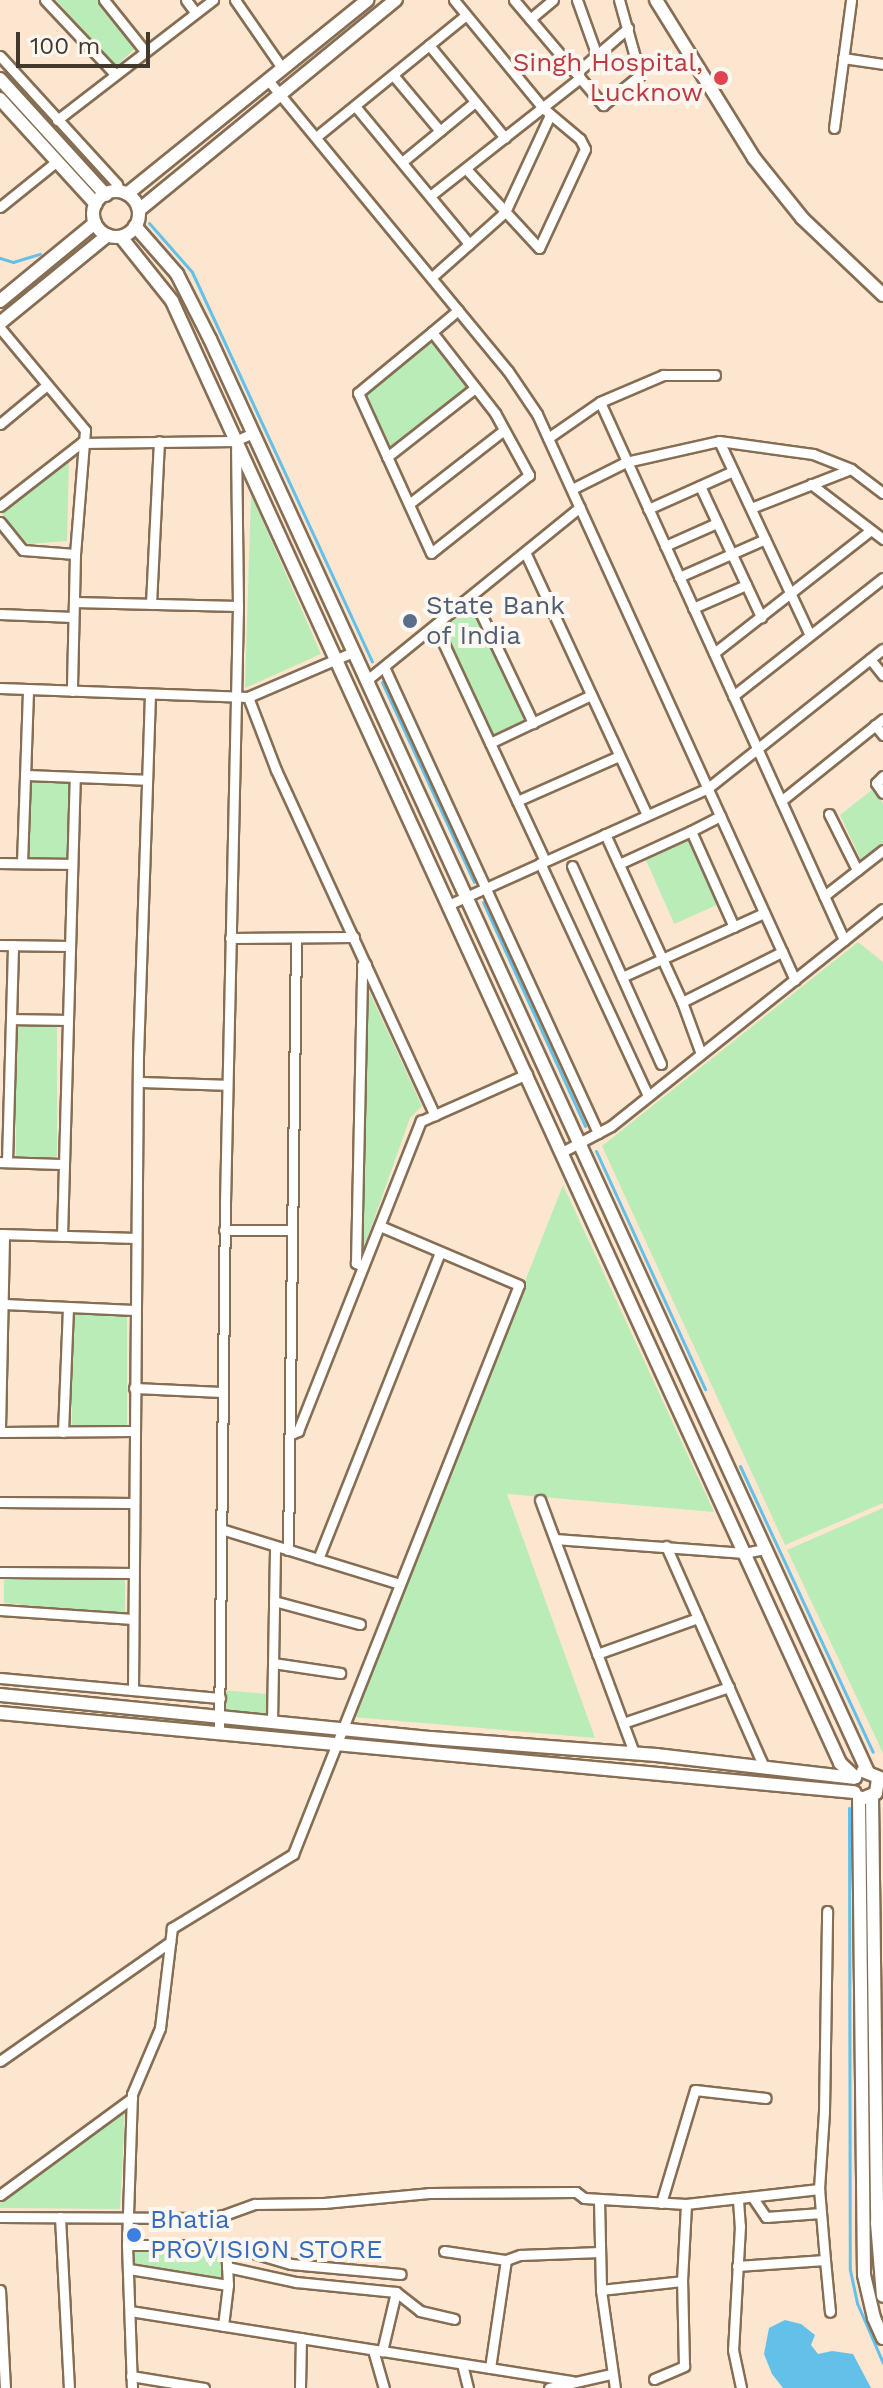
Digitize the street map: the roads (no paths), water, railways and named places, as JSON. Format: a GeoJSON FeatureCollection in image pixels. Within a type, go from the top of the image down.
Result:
{"type":"FeatureCollection","features":[{"type":"Feature","properties":{"kind":"street"},"geometry":{"type":"LineString","coordinates":[[45,0],[115,74]]}},
{"type":"Feature","properties":{"kind":"street"},"geometry":{"type":"LineString","coordinates":[[104,0],[144,50]]}},
{"type":"Feature","properties":{"kind":"street"},"geometry":{"type":"LineString","coordinates":[[186,0],[195,12]]}},
{"type":"Feature","properties":{"kind":"street"},"geometry":{"type":"LineString","coordinates":[[57,120],[144,50],[213,0]]}},
{"type":"Feature","properties":{"kind":"street"},"geometry":{"type":"LineString","coordinates":[[235,0],[282,68]]}},
{"type":"Feature","properties":{"kind":"street"},"geometry":{"type":"LineString","coordinates":[[112,196],[268,80],[367,0]]}},
{"type":"Feature","properties":{"kind":"street"},"geometry":{"type":"LineString","coordinates":[[72,691],[75,554],[81,443],[85,430],[0,326],[115,236],[135,226],[139,210],[396,0]]}},
{"type":"Feature","properties":{"kind":"street"},"geometry":{"type":"LineString","coordinates":[[454,0],[546,111],[580,139],[585,149],[539,248],[466,169]]}},
{"type":"Feature","properties":{"kind":"street"},"geometry":{"type":"LineString","coordinates":[[514,0],[603,105],[637,79],[641,69],[619,0]]}},
{"type":"Feature","properties":{"kind":"street"},"geometry":{"type":"LineString","coordinates":[[530,19],[553,0]]}},
{"type":"Feature","properties":{"kind":"street"},"geometry":{"type":"LineString","coordinates":[[577,0],[597,56]]}},
{"type":"Feature","properties":{"kind":"street"},"geometry":{"type":"LineString","coordinates":[[656,0],[754,158],[802,218],[883,295]]}},
{"type":"Feature","properties":{"kind":"street"},"geometry":{"type":"LineString","coordinates":[[834,128],[851,0]]}},
{"type":"Feature","properties":{"kind":"street"},"geometry":{"type":"LineString","coordinates":[[316,137],[466,15]]}},
{"type":"Feature","properties":{"kind":"street"},"geometry":{"type":"LineString","coordinates":[[430,196],[505,138],[546,111],[628,28]]}},
{"type":"Feature","properties":{"kind":"street"},"geometry":{"type":"LineString","coordinates":[[429,45],[505,138]]}},
{"type":"Feature","properties":{"kind":"street"},"geometry":{"type":"LineString","coordinates":[[0,56],[117,184],[95,223],[0,301]]}},
{"type":"Feature","properties":{"kind":"street"},"geometry":{"type":"LineString","coordinates":[[843,58],[883,64]]}},
{"type":"Feature","properties":{"kind":"street"},"geometry":{"type":"LineString","coordinates":[[393,75],[440,131]]}},
{"type":"Feature","properties":{"kind":"street"},"geometry":{"type":"LineString","coordinates":[[0,79],[112,196]]}},
{"type":"Feature","properties":{"kind":"street"},"geometry":{"type":"LineString","coordinates":[[268,80],[508,371],[537,414],[795,980]]}},
{"type":"Feature","properties":{"kind":"street"},"geometry":{"type":"LineString","coordinates":[[0,99],[57,161],[139,210]]}},
{"type":"Feature","properties":{"kind":"street"},"geometry":{"type":"LineString","coordinates":[[402,162],[475,102]]}},
{"type":"Feature","properties":{"kind":"street"},"geometry":{"type":"LineString","coordinates":[[355,106],[469,244]]}},
{"type":"Feature","properties":{"kind":"street"},"geometry":{"type":"LineString","coordinates":[[432,277],[505,212],[546,111]]}},
{"type":"Feature","properties":{"kind":"street"},"geometry":{"type":"LineString","coordinates":[[0,192],[4,204],[57,161]]}},
{"type":"Feature","properties":{"kind":"street"},"geometry":{"type":"LineString","coordinates":[[95,223],[115,236],[172,301],[840,1763],[869,1794],[877,2209],[879,2279],[883,2296]]}},
{"type":"Feature","properties":{"kind":"street"},"geometry":{"type":"LineString","coordinates":[[135,226],[177,274],[367,680],[765,1549],[876,1776],[869,1794],[864,2275],[874,2318],[883,2338]]}},
{"type":"Feature","properties":{"kind":"street"},"geometry":{"type":"LineString","coordinates":[[432,332],[504,430],[529,475],[431,553],[358,393],[458,310]]}},
{"type":"Feature","properties":{"kind":"street"},"geometry":{"type":"LineString","coordinates":[[548,438],[600,402],[663,375],[715,375]]}},
{"type":"Feature","properties":{"kind":"street"},"geometry":{"type":"LineString","coordinates":[[0,424],[47,385]]}},
{"type":"Feature","properties":{"kind":"street"},"geometry":{"type":"LineString","coordinates":[[387,457],[475,388]]}},
{"type":"Feature","properties":{"kind":"street"},"geometry":{"type":"LineString","coordinates":[[600,402],[844,940]]}},
{"type":"Feature","properties":{"kind":"street"},"geometry":{"type":"LineString","coordinates":[[409,504],[504,430]]}},
{"type":"Feature","properties":{"kind":"street"},"geometry":{"type":"LineString","coordinates":[[0,506],[81,443],[235,441],[253,433]]}},
{"type":"Feature","properties":{"kind":"street"},"geometry":{"type":"LineString","coordinates":[[151,604],[159,441]]}},
{"type":"Feature","properties":{"kind":"street"},"geometry":{"type":"LineString","coordinates":[[219,1733],[224,1230],[238,606],[235,441]]}},
{"type":"Feature","properties":{"kind":"street"},"geometry":{"type":"LineString","coordinates":[[572,489],[626,462],[719,441],[813,454],[851,469],[883,493]]}},
{"type":"Feature","properties":{"kind":"street"},"geometry":{"type":"LineString","coordinates":[[719,441],[810,635]]}},
{"type":"Feature","properties":{"kind":"street"},"geometry":{"type":"LineString","coordinates":[[751,508],[851,469]]}},
{"type":"Feature","properties":{"kind":"street"},"geometry":{"type":"LineString","coordinates":[[648,509],[733,471]]}},
{"type":"Feature","properties":{"kind":"street"},"geometry":{"type":"LineString","coordinates":[[811,484],[883,539]]}},
{"type":"Feature","properties":{"kind":"street"},"geometry":{"type":"LineString","coordinates":[[700,486],[761,617]]}},
{"type":"Feature","properties":{"kind":"street"},"geometry":{"type":"LineString","coordinates":[[367,680],[580,507]]}},
{"type":"Feature","properties":{"kind":"street"},"geometry":{"type":"LineString","coordinates":[[0,522],[23,550],[75,554]]}},
{"type":"Feature","properties":{"kind":"street"},"geometry":{"type":"LineString","coordinates":[[665,546],[717,523]]}},
{"type":"Feature","properties":{"kind":"street"},"geometry":{"type":"LineString","coordinates":[[714,653],[871,530]]}},
{"type":"Feature","properties":{"kind":"street"},"geometry":{"type":"LineString","coordinates":[[679,577],[765,539]]}},
{"type":"Feature","properties":{"kind":"street"},"geometry":{"type":"LineString","coordinates":[[525,552],[647,815]]}},
{"type":"Feature","properties":{"kind":"street"},"geometry":{"type":"LineString","coordinates":[[733,696],[883,578]]}},
{"type":"Feature","properties":{"kind":"street"},"geometry":{"type":"LineString","coordinates":[[693,608],[746,585]]}},
{"type":"Feature","properties":{"kind":"street"},"geometry":{"type":"LineString","coordinates":[[472,595],[533,723]]}},
{"type":"Feature","properties":{"kind":"street"},"geometry":{"type":"LineString","coordinates":[[74,602],[238,606]]}},
{"type":"Feature","properties":{"kind":"street"},"geometry":{"type":"LineString","coordinates":[[0,614],[73,617]]}},
{"type":"Feature","properties":{"kind":"street"},"geometry":{"type":"LineString","coordinates":[[435,625],[648,1096]]}},
{"type":"Feature","properties":{"kind":"street"},"geometry":{"type":"LineString","coordinates":[[448,905],[708,788],[883,649]]}},
{"type":"Feature","properties":{"kind":"street"},"geometry":{"type":"LineString","coordinates":[[0,688],[248,697],[353,652]]}},
{"type":"Feature","properties":{"kind":"street"},"geometry":{"type":"LineString","coordinates":[[870,659],[883,675]]}},
{"type":"Feature","properties":{"kind":"street"},"geometry":{"type":"LineString","coordinates":[[384,667],[598,1133]]}},
{"type":"Feature","properties":{"kind":"street"},"geometry":{"type":"LineString","coordinates":[[22,863],[28,689]]}},
{"type":"Feature","properties":{"kind":"street"},"geometry":{"type":"LineString","coordinates":[[133,1690],[138,1082],[150,694]]}},
{"type":"Feature","properties":{"kind":"street"},"geometry":{"type":"LineString","coordinates":[[490,743],[591,695]]}},
{"type":"Feature","properties":{"kind":"street"},"geometry":{"type":"LineString","coordinates":[[248,697],[276,770],[435,1115]]}},
{"type":"Feature","properties":{"kind":"street"},"geometry":{"type":"LineString","coordinates":[[781,801],[879,722],[883,735]]}},
{"type":"Feature","properties":{"kind":"street"},"geometry":{"type":"LineString","coordinates":[[517,801],[619,756]]}},
{"type":"Feature","properties":{"kind":"street"},"geometry":{"type":"LineString","coordinates":[[25,775],[147,780]]}},
{"type":"Feature","properties":{"kind":"street"},"geometry":{"type":"LineString","coordinates":[[883,776],[876,783],[883,793]]}},
{"type":"Feature","properties":{"kind":"street"},"geometry":{"type":"LineString","coordinates":[[62,1236],[75,778]]}},
{"type":"Feature","properties":{"kind":"street"},"geometry":{"type":"LineString","coordinates":[[829,814],[857,870]]}},
{"type":"Feature","properties":{"kind":"street"},"geometry":{"type":"LineString","coordinates":[[619,864],[720,816]]}},
{"type":"Feature","properties":{"kind":"street"},"geometry":{"type":"LineString","coordinates":[[691,831],[734,927]]}},
{"type":"Feature","properties":{"kind":"street"},"geometry":{"type":"LineString","coordinates":[[605,834],[682,1002],[701,1054]]}},
{"type":"Feature","properties":{"kind":"street"},"geometry":{"type":"LineString","coordinates":[[824,896],[883,850]]}},
{"type":"Feature","properties":{"kind":"street"},"geometry":{"type":"LineString","coordinates":[[0,863],[72,864]]}},
{"type":"Feature","properties":{"kind":"street"},"geometry":{"type":"LineString","coordinates":[[572,866],[661,1064]]}},
{"type":"Feature","properties":{"kind":"street"},"geometry":{"type":"LineString","coordinates":[[562,1152],[598,1133],[648,1096],[883,909]]}},
{"type":"Feature","properties":{"kind":"street"},"geometry":{"type":"LineString","coordinates":[[622,977],[764,913]]}},
{"type":"Feature","properties":{"kind":"street"},"geometry":{"type":"LineString","coordinates":[[230,938],[354,937]]}},
{"type":"Feature","properties":{"kind":"street"},"geometry":{"type":"LineString","coordinates":[[288,1550],[296,939]]}},
{"type":"Feature","properties":{"kind":"street"},"geometry":{"type":"LineString","coordinates":[[0,945],[69,946]]}},
{"type":"Feature","properties":{"kind":"street"},"geometry":{"type":"LineString","coordinates":[[13,945],[3,1162],[64,1164]]}},
{"type":"Feature","properties":{"kind":"street"},"geometry":{"type":"LineString","coordinates":[[682,1002],[782,952]]}},
{"type":"Feature","properties":{"kind":"street"},"geometry":{"type":"LineString","coordinates":[[363,1266],[356,1263],[362,965],[366,964]]}},
{"type":"Feature","properties":{"kind":"street"},"geometry":{"type":"LineString","coordinates":[[11,1019],[66,1020]]}},
{"type":"Feature","properties":{"kind":"street"},"geometry":{"type":"LineString","coordinates":[[291,1434],[298,1431],[421,1121],[527,1074]]}},
{"type":"Feature","properties":{"kind":"street"},"geometry":{"type":"LineString","coordinates":[[138,1082],[227,1085]]}},
{"type":"Feature","properties":{"kind":"street"},"geometry":{"type":"LineString","coordinates":[[132,2388],[127,2245],[132,2098],[138,2073],[160,2028],[172,1928],[293,1854],[519,1285],[380,1226]]}},
{"type":"Feature","properties":{"kind":"street"},"geometry":{"type":"LineString","coordinates":[[224,1230],[292,1230]]}},
{"type":"Feature","properties":{"kind":"street"},"geometry":{"type":"LineString","coordinates":[[134,1431],[0,1430],[2,1234],[136,1238]]}},
{"type":"Feature","properties":{"kind":"street"},"geometry":{"type":"LineString","coordinates":[[318,1559],[440,1252]]}},
{"type":"Feature","properties":{"kind":"street"},"geometry":{"type":"LineString","coordinates":[[3,1304],[135,1310]]}},
{"type":"Feature","properties":{"kind":"street"},"geometry":{"type":"LineString","coordinates":[[63,1432],[68,1307]]}},
{"type":"Feature","properties":{"kind":"street"},"geometry":{"type":"LineString","coordinates":[[134,1388],[222,1392]]}},
{"type":"Feature","properties":{"kind":"street"},"geometry":{"type":"LineString","coordinates":[[540,1500],[634,1753]]}},
{"type":"Feature","properties":{"kind":"street"},"geometry":{"type":"LineString","coordinates":[[0,1502],[133,1503]]}},
{"type":"Feature","properties":{"kind":"street"},"geometry":{"type":"LineString","coordinates":[[221,1529],[400,1584]]}},
{"type":"Feature","properties":{"kind":"street"},"geometry":{"type":"LineString","coordinates":[[555,1539],[744,1553],[765,1549]]}},
{"type":"Feature","properties":{"kind":"street"},"geometry":{"type":"LineString","coordinates":[[272,1722],[275,1546]]}},
{"type":"Feature","properties":{"kind":"street"},"geometry":{"type":"LineString","coordinates":[[666,1546],[764,1767]]}},
{"type":"Feature","properties":{"kind":"street"},"geometry":{"type":"LineString","coordinates":[[0,1572],[133,1573]]}},
{"type":"Feature","properties":{"kind":"street"},"geometry":{"type":"LineString","coordinates":[[274,1601],[360,1624]]}},
{"type":"Feature","properties":{"kind":"street"},"geometry":{"type":"LineString","coordinates":[[0,1610],[133,1619]]}},
{"type":"Feature","properties":{"kind":"street"},"geometry":{"type":"LineString","coordinates":[[597,1654],[698,1618]]}},
{"type":"Feature","properties":{"kind":"street"},"geometry":{"type":"LineString","coordinates":[[273,1663],[340,1673]]}},
{"type":"Feature","properties":{"kind":"street"},"geometry":{"type":"LineString","coordinates":[[0,1678],[220,1698]]}},
{"type":"Feature","properties":{"kind":"street"},"geometry":{"type":"LineString","coordinates":[[623,1723],[729,1687]]}},
{"type":"Feature","properties":{"kind":"street"},"geometry":{"type":"LineString","coordinates":[[0,1695],[342,1729],[634,1753],[854,1777],[876,1776]]}},
{"type":"Feature","properties":{"kind":"street"},"geometry":{"type":"LineString","coordinates":[[0,1713],[869,1794]]}},
{"type":"Feature","properties":{"kind":"street"},"geometry":{"type":"LineString","coordinates":[[827,1911],[824,2111],[819,2189],[830,2312]]}},
{"type":"Feature","properties":{"kind":"street"},"geometry":{"type":"LineString","coordinates":[[0,2061],[170,1942]]}},
{"type":"Feature","properties":{"kind":"street"},"geometry":{"type":"LineString","coordinates":[[661,2203],[695,2090],[766,2098]]}},
{"type":"Feature","properties":{"kind":"street"},"geometry":{"type":"LineString","coordinates":[[0,2195],[132,2098]]}},
{"type":"Feature","properties":{"kind":"street"},"geometry":{"type":"LineString","coordinates":[[0,2217],[201,2218],[224,2215],[255,2204],[324,2203],[429,2193],[576,2192],[584,2198],[599,2200],[686,2204],[819,2189]]}},
{"type":"Feature","properties":{"kind":"street"},"geometry":{"type":"LineString","coordinates":[[753,2198],[766,2217],[821,2213]]}},
{"type":"Feature","properties":{"kind":"street"},"geometry":{"type":"LineString","coordinates":[[599,2200],[601,2290],[615,2388]]}},
{"type":"Feature","properties":{"kind":"street"},"geometry":{"type":"LineString","coordinates":[[738,2200],[733,2350],[741,2388]]}},
{"type":"Feature","properties":{"kind":"street"},"geometry":{"type":"LineString","coordinates":[[654,2379],[684,2366],[682,2281],[686,2204]]}},
{"type":"Feature","properties":{"kind":"street"},"geometry":{"type":"LineString","coordinates":[[60,2217],[69,2388]]}},
{"type":"Feature","properties":{"kind":"street"},"geometry":{"type":"LineString","coordinates":[[127,2245],[226,2245],[291,2264],[401,2274]]}},
{"type":"Feature","properties":{"kind":"street"},"geometry":{"type":"LineString","coordinates":[[223,2326],[228,2285],[226,2245]]}},
{"type":"Feature","properties":{"kind":"street"},"geometry":{"type":"LineString","coordinates":[[444,2251],[506,2260],[520,2255],[600,2252]]}},
{"type":"Feature","properties":{"kind":"street"},"geometry":{"type":"LineString","coordinates":[[490,2368],[506,2260]]}},
{"type":"Feature","properties":{"kind":"street"},"geometry":{"type":"LineString","coordinates":[[737,2266],[825,2260]]}},
{"type":"Feature","properties":{"kind":"street"},"geometry":{"type":"LineString","coordinates":[[227,2267],[296,2282],[396,2292],[420,2311],[454,2319]]}},
{"type":"Feature","properties":{"kind":"street"},"geometry":{"type":"LineString","coordinates":[[129,2269],[228,2285]]}},
{"type":"Feature","properties":{"kind":"street"},"geometry":{"type":"LineString","coordinates":[[601,2290],[682,2281]]}},
{"type":"Feature","properties":{"kind":"street"},"geometry":{"type":"LineString","coordinates":[[0,2290],[5,2388]]}},
{"type":"Feature","properties":{"kind":"street"},"geometry":{"type":"LineString","coordinates":[[384,2388],[377,2350],[396,2292]]}},
{"type":"Feature","properties":{"kind":"street"},"geometry":{"type":"LineString","coordinates":[[130,2311],[490,2368],[574,2385]]}},
{"type":"Feature","properties":{"kind":"street"},"geometry":{"type":"LineString","coordinates":[[300,2388],[301,2338]]}},
{"type":"Feature","properties":{"kind":"street"},"geometry":{"type":"LineString","coordinates":[[462,2364],[468,2388]]}},
{"type":"Feature","properties":{"kind":"street"},"geometry":{"type":"LineString","coordinates":[[549,2388],[574,2385],[611,2374]]}},
{"type":"Feature","properties":{"kind":"street"},"geometry":{"type":"LineString","coordinates":[[131,2376],[204,2388]]}},
{"type":"Feature","properties":{"kind":"water"},"geometry":{"type":"Polygon","coordinates":[[[785,2320],[801,2324],[815,2335],[811,2345],[818,2354],[832,2351],[853,2354],[871,2388],[783,2388],[772,2374],[764,2354],[769,2328],[785,2320]]]}},
{"type":"Feature","properties":{"kind":"waterway"},"geometry":{"type":"LineString","coordinates":[[149,223],[192,272],[372,661]]}},
{"type":"Feature","properties":{"kind":"waterway"},"geometry":{"type":"LineString","coordinates":[[0,258],[13,262],[40,254]]}},
{"type":"Feature","properties":{"kind":"waterway"},"geometry":{"type":"LineString","coordinates":[[382,682],[474,882]]}},
{"type":"Feature","properties":{"kind":"waterway"},"geometry":{"type":"LineString","coordinates":[[483,902],[585,1126]]}},
{"type":"Feature","properties":{"kind":"waterway"},"geometry":{"type":"LineString","coordinates":[[596,1151],[705,1389]]}},
{"type":"Feature","properties":{"kind":"waterway"},"geometry":{"type":"LineString","coordinates":[[740,1466],[873,1752]]}},
{"type":"Feature","properties":{"kind":"waterway"},"geometry":{"type":"LineString","coordinates":[[849,1808],[850,2270],[857,2303],[883,2363]]}},
{"type":"Feature","properties":{"kind":"place","name":"Singh Hospital, Lucknow"},"geometry":{"type":"Point","coordinates":[721,78]}},
{"type":"Feature","properties":{"kind":"place","name":"State Bank of India"},"geometry":{"type":"Point","coordinates":[410,621]}},
{"type":"Feature","properties":{"kind":"place","name":"Bhatia PROVISION STORE"},"geometry":{"type":"Point","coordinates":[134,2235]}}]}
